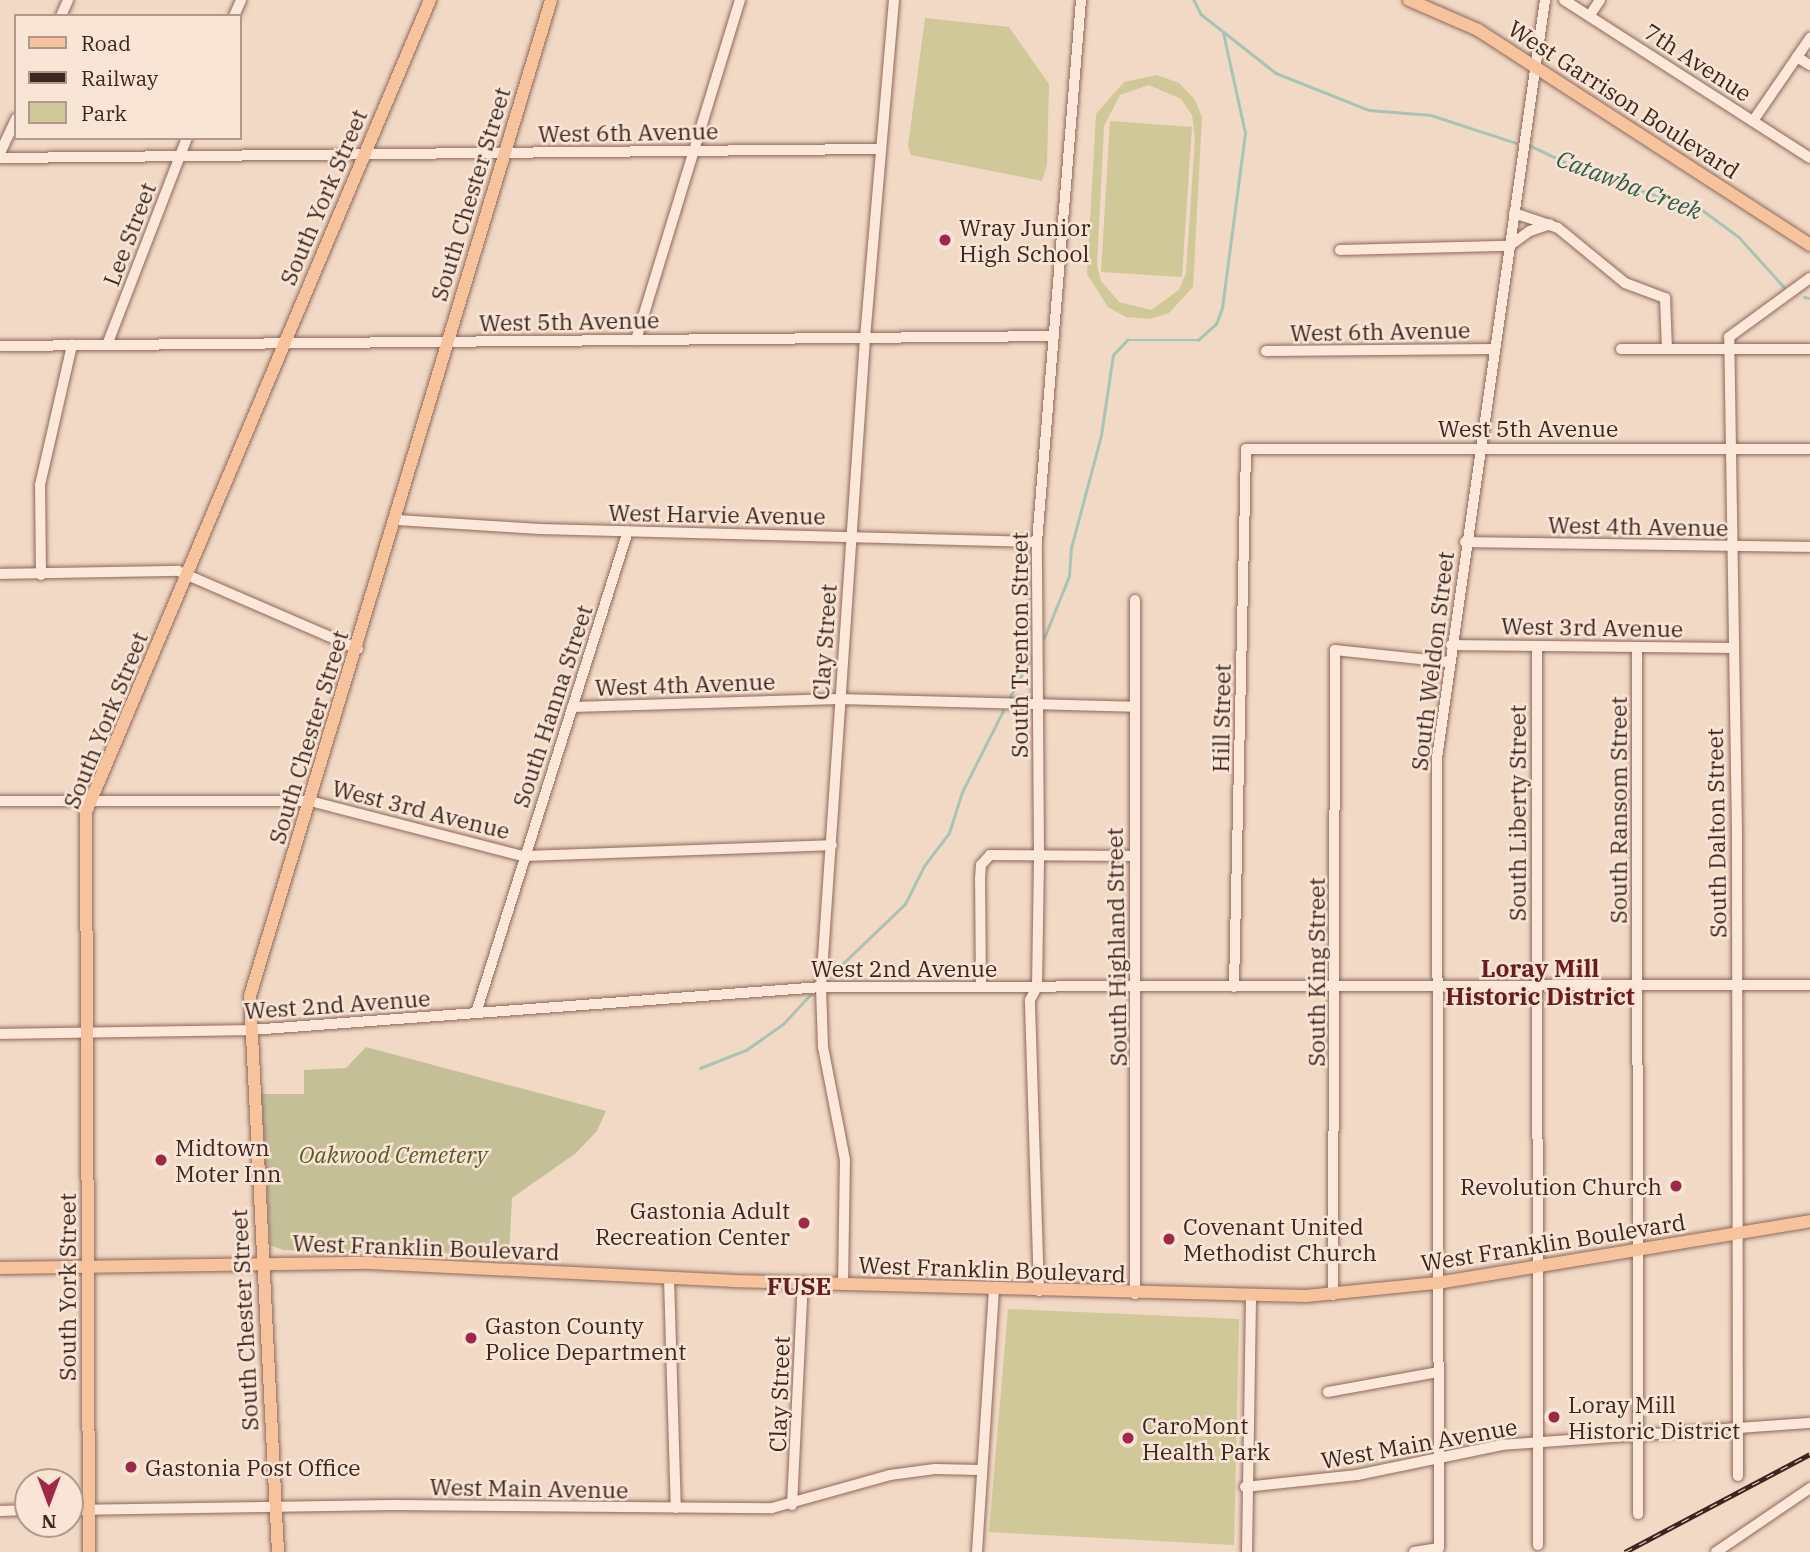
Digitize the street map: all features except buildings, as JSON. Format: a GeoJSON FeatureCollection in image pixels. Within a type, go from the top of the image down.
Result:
{"type":"FeatureCollection","features":[{"type":"Feature","properties":{"kind":"main road","name":"South York Street"},"geometry":{"type":"LineString","coordinates":[[89,1552],[84,831],[91,800],[430,0]]}},
{"type":"Feature","properties":{"kind":"main road","name":"South Chester Street"},"geometry":{"type":"LineString","coordinates":[[278,1552],[251,1030],[252,985],[358,649],[551,0]]}},
{"type":"Feature","properties":{"kind":"main road","name":"West Garrison Boulevard"},"geometry":{"type":"LineString","coordinates":[[1409,0],[1478,30],[1810,245]]}},
{"type":"Feature","properties":{"kind":"main road","name":"West Franklin Boulevard"},"geometry":{"type":"LineString","coordinates":[[0,1268],[262,1264],[420,1265],[803,1284],[1251,1297],[1333,1295],[1437,1283],[1810,1221]]}},
{"type":"Feature","properties":{"kind":"street"},"geometry":{"type":"LineString","coordinates":[[636,340],[740,0]]}},
{"type":"Feature","properties":{"kind":"street","name":"Clay Street"},"geometry":{"type":"LineString","coordinates":[[843,1285],[845,1160],[823,1046],[821,987],[865,338],[879,149],[894,0]]}},
{"type":"Feature","properties":{"kind":"street","name":"South Trenton Street"},"geometry":{"type":"LineString","coordinates":[[1039,1291],[1030,1000],[1037,987],[1037,542],[1081,0]]}},
{"type":"Feature","properties":{"kind":"street","name":"South Weldon Street"},"geometry":{"type":"LineString","coordinates":[[1414,1552],[1439,1548],[1437,758],[1447,662],[1545,0]]}},
{"type":"Feature","properties":{"kind":"street","name":"7th Avenue"},"geometry":{"type":"LineString","coordinates":[[1564,0],[1810,158]]}},
{"type":"Feature","properties":{"kind":"street"},"geometry":{"type":"LineString","coordinates":[[1590,15],[1600,0]]}},
{"type":"Feature","properties":{"kind":"street"},"geometry":{"type":"LineString","coordinates":[[1753,121],[1810,38]]}},
{"type":"Feature","properties":{"kind":"street"},"geometry":{"type":"LineString","coordinates":[[1797,57],[1810,65]]}},
{"type":"Feature","properties":{"kind":"street"},"geometry":{"type":"LineString","coordinates":[[0,155],[14,123]]}},
{"type":"Feature","properties":{"kind":"street","name":"Lee Street"},"geometry":{"type":"LineString","coordinates":[[107,345],[186,140]]}},
{"type":"Feature","properties":{"kind":"street","name":"West 6th Avenue"},"geometry":{"type":"LineString","coordinates":[[0,155],[180,156],[879,149]]}},
{"type":"Feature","properties":{"kind":"street"},"geometry":{"type":"LineString","coordinates":[[1514,213],[1551,224],[1625,284],[1665,298],[1667,349]]}},
{"type":"Feature","properties":{"kind":"street"},"geometry":{"type":"LineString","coordinates":[[1340,250],[1509,246],[1530,231],[1551,224]]}},
{"type":"Feature","properties":{"kind":"street"},"geometry":{"type":"LineString","coordinates":[[1729,349],[1734,330],[1810,278]]}},
{"type":"Feature","properties":{"kind":"street","name":"West 5th Avenue"},"geometry":{"type":"LineString","coordinates":[[0,346],[1054,336]]}},
{"type":"Feature","properties":{"kind":"street"},"geometry":{"type":"LineString","coordinates":[[41,575],[40,485],[72,345]]}},
{"type":"Feature","properties":{"kind":"street"},"geometry":{"type":"LineString","coordinates":[[1621,349],[1810,348]]}},
{"type":"Feature","properties":{"kind":"street","name":"West 6th Avenue"},"geometry":{"type":"LineString","coordinates":[[1266,351],[1493,349]]}},
{"type":"Feature","properties":{"kind":"street","name":"South Dalton Street"},"geometry":{"type":"LineString","coordinates":[[1729,349],[1737,985],[1734,1234],[1738,1476]]}},
{"type":"Feature","properties":{"kind":"street","name":"West 5th Avenue"},"geometry":{"type":"LineString","coordinates":[[1246,449],[1810,449]]}},
{"type":"Feature","properties":{"kind":"street","name":"Hill Street"},"geometry":{"type":"LineString","coordinates":[[1234,987],[1246,449]]}},
{"type":"Feature","properties":{"kind":"street","name":"West Harvie Avenue"},"geometry":{"type":"LineString","coordinates":[[397,520],[628,531],[1037,542]]}},
{"type":"Feature","properties":{"kind":"street","name":"South Hanna Street"},"geometry":{"type":"LineString","coordinates":[[476,1013],[523,856],[628,531]]}},
{"type":"Feature","properties":{"kind":"street","name":"West 4th Avenue"},"geometry":{"type":"LineString","coordinates":[[1465,541],[1810,547]]}},
{"type":"Feature","properties":{"kind":"street"},"geometry":{"type":"LineString","coordinates":[[0,574],[187,574],[193,580],[358,649]]}},
{"type":"Feature","properties":{"kind":"street","name":"South Highland Street"},"geometry":{"type":"LineString","coordinates":[[1135,600],[1135,1294]]}},
{"type":"Feature","properties":{"kind":"street","name":"West 3rd Avenue"},"geometry":{"type":"LineString","coordinates":[[1451,645],[1732,648]]}},
{"type":"Feature","properties":{"kind":"street","name":"South Liberty Street"},"geometry":{"type":"LineString","coordinates":[[1537,647],[1538,1545]]}},
{"type":"Feature","properties":{"kind":"street","name":"South Ransom Street"},"geometry":{"type":"LineString","coordinates":[[1637,647],[1638,1514]]}},
{"type":"Feature","properties":{"kind":"street","name":"South King Street"},"geometry":{"type":"LineString","coordinates":[[1333,1295],[1335,650],[1447,662]]}},
{"type":"Feature","properties":{"kind":"street","name":"West 4th Avenue"},"geometry":{"type":"LineString","coordinates":[[572,707],[839,699],[1135,707]]}},
{"type":"Feature","properties":{"kind":"street","name":"West 3rd Avenue"},"geometry":{"type":"LineString","coordinates":[[0,801],[310,801],[523,856],[832,845]]}},
{"type":"Feature","properties":{"kind":"street"},"geometry":{"type":"LineString","coordinates":[[982,987],[981,865],[990,855],[1134,856]]}},
{"type":"Feature","properties":{"kind":"street","name":"West 2nd Avenue"},"geometry":{"type":"LineString","coordinates":[[0,1034],[251,1030],[821,987],[1810,985]]}},
{"type":"Feature","properties":{"kind":"street"},"geometry":{"type":"LineString","coordinates":[[669,1278],[676,1508]]}},
{"type":"Feature","properties":{"kind":"street","name":"Clay Street"},"geometry":{"type":"LineString","coordinates":[[792,1505],[803,1284]]}},
{"type":"Feature","properties":{"kind":"street"},"geometry":{"type":"LineString","coordinates":[[977,1552],[994,1289]]}},
{"type":"Feature","properties":{"kind":"street"},"geometry":{"type":"LineString","coordinates":[[1247,1552],[1245,1487],[1251,1297]]}},
{"type":"Feature","properties":{"kind":"street"},"geometry":{"type":"LineString","coordinates":[[1328,1392],[1438,1372]]}},
{"type":"Feature","properties":{"kind":"street","name":"West Main Avenue"},"geometry":{"type":"LineString","coordinates":[[1245,1487],[1321,1481],[1439,1457],[1537,1442],[1810,1423]]}},
{"type":"Feature","properties":{"kind":"street","name":"West Main Avenue"},"geometry":{"type":"LineString","coordinates":[[84,1510],[276,1507],[676,1508],[792,1505],[890,1475],[935,1469],[981,1470]]}},
{"type":"Feature","properties":{"kind":"street"},"geometry":{"type":"LineString","coordinates":[[1716,1552],[1810,1488]]}},
{"type":"Feature","properties":{"kind":"green space"},"geometry":{"type":"Polygon","coordinates":[[[925,18],[1009,27],[1049,84],[1047,165],[1042,181],[911,155],[908,146],[925,18]]]}},
{"type":"Feature","properties":{"kind":"green space"},"geometry":{"type":"Polygon","coordinates":[[[1157,75],[1179,83],[1195,100],[1202,117],[1193,287],[1169,313],[1150,319],[1126,317],[1108,307],[1087,274],[1096,114],[1124,82],[1157,75]],[[1149,85],[1120,95],[1104,126],[1097,265],[1101,281],[1119,302],[1151,310],[1179,290],[1186,273],[1195,138],[1192,115],[1181,99],[1149,85]]]}},
{"type":"Feature","properties":{"kind":"green space"},"geometry":{"type":"Polygon","coordinates":[[[1110,121],[1192,127],[1182,277],[1101,272],[1110,121]]]}},
{"type":"Feature","properties":{"kind":"green space","name":"Oakwood Cemetery"},"geometry":{"type":"Polygon","coordinates":[[[366,1047],[606,1111],[597,1131],[576,1153],[512,1198],[509,1255],[283,1250],[270,1245],[261,1094],[304,1094],[304,1070],[346,1068],[366,1047]]]}},
{"type":"Feature","properties":{"kind":"green space","name":"CaroMont Health Park"},"geometry":{"type":"Polygon","coordinates":[[[1008,1309],[1239,1319],[1234,1545],[989,1532],[1008,1309]]]}},
{"type":"Feature","properties":{"kind":"waterway","name":"Catawba Creek"},"geometry":{"type":"LineString","coordinates":[[1194,0],[1201,14],[1276,73],[1369,110],[1431,115],[1516,143]]}},
{"type":"Feature","properties":{"kind":"waterway"},"geometry":{"type":"LineString","coordinates":[[1044,638],[1069,576],[1071,548],[1101,435],[1113,355],[1127,340],[1198,340],[1216,324],[1222,308],[1245,133],[1223,33]]}},
{"type":"Feature","properties":{"kind":"waterway","name":"Catawba Creek"},"geometry":{"type":"LineString","coordinates":[[1531,146],[1596,177],[1701,209],[1739,237],[1784,287]]}},
{"type":"Feature","properties":{"kind":"waterway","name":"Catawba Creek"},"geometry":{"type":"LineString","coordinates":[[1804,297],[1810,298]]}},
{"type":"Feature","properties":{"kind":"waterway"},"geometry":{"type":"LineString","coordinates":[[1010,697],[1031,657]]}},
{"type":"Feature","properties":{"kind":"waterway"},"geometry":{"type":"LineString","coordinates":[[832,974],[905,904],[924,866],[949,833],[962,792],[1003,711]]}},
{"type":"Feature","properties":{"kind":"waterway"},"geometry":{"type":"LineString","coordinates":[[700,1068],[746,1050],[783,1024],[810,995]]}},
{"type":"Feature","properties":{"kind":"railway"},"geometry":{"type":"LineString","coordinates":[[1625,1552],[1810,1454]]}},
{"type":"Feature","properties":{"kind":"place","name":"Wray Junior High School"},"geometry":{"type":"Point","coordinates":[945,240]}},
{"type":"Feature","properties":{"kind":"place","name":"Midtown Moter Inn"},"geometry":{"type":"Point","coordinates":[161,1160]}},
{"type":"Feature","properties":{"kind":"place","name":"Revolution Church"},"geometry":{"type":"Point","coordinates":[1676,1186]}},
{"type":"Feature","properties":{"kind":"place","name":"Gastonia Adult Recreation Center"},"geometry":{"type":"Point","coordinates":[804,1223]}},
{"type":"Feature","properties":{"kind":"place","name":"Covenant United Methodist Church"},"geometry":{"type":"Point","coordinates":[1169,1239]}},
{"type":"Feature","properties":{"kind":"place","name":"Gaston County Police Department"},"geometry":{"type":"Point","coordinates":[471,1338]}},
{"type":"Feature","properties":{"kind":"place","name":"Loray Mill Historic District"},"geometry":{"type":"Point","coordinates":[1554,1417]}},
{"type":"Feature","properties":{"kind":"place","name":"CaroMont Health Park"},"geometry":{"type":"Point","coordinates":[1128,1438]}},
{"type":"Feature","properties":{"kind":"place","name":"Gastonia Post Office"},"geometry":{"type":"Point","coordinates":[131,1467]}},
{"type":"Feature","properties":{"kind":"district","name":"Loray Mill Historic District"},"geometry":{"type":"Point","coordinates":[1540,983]}},
{"type":"Feature","properties":{"kind":"district","name":"FUSE"},"geometry":{"type":"Point","coordinates":[799,1287]}}]}
